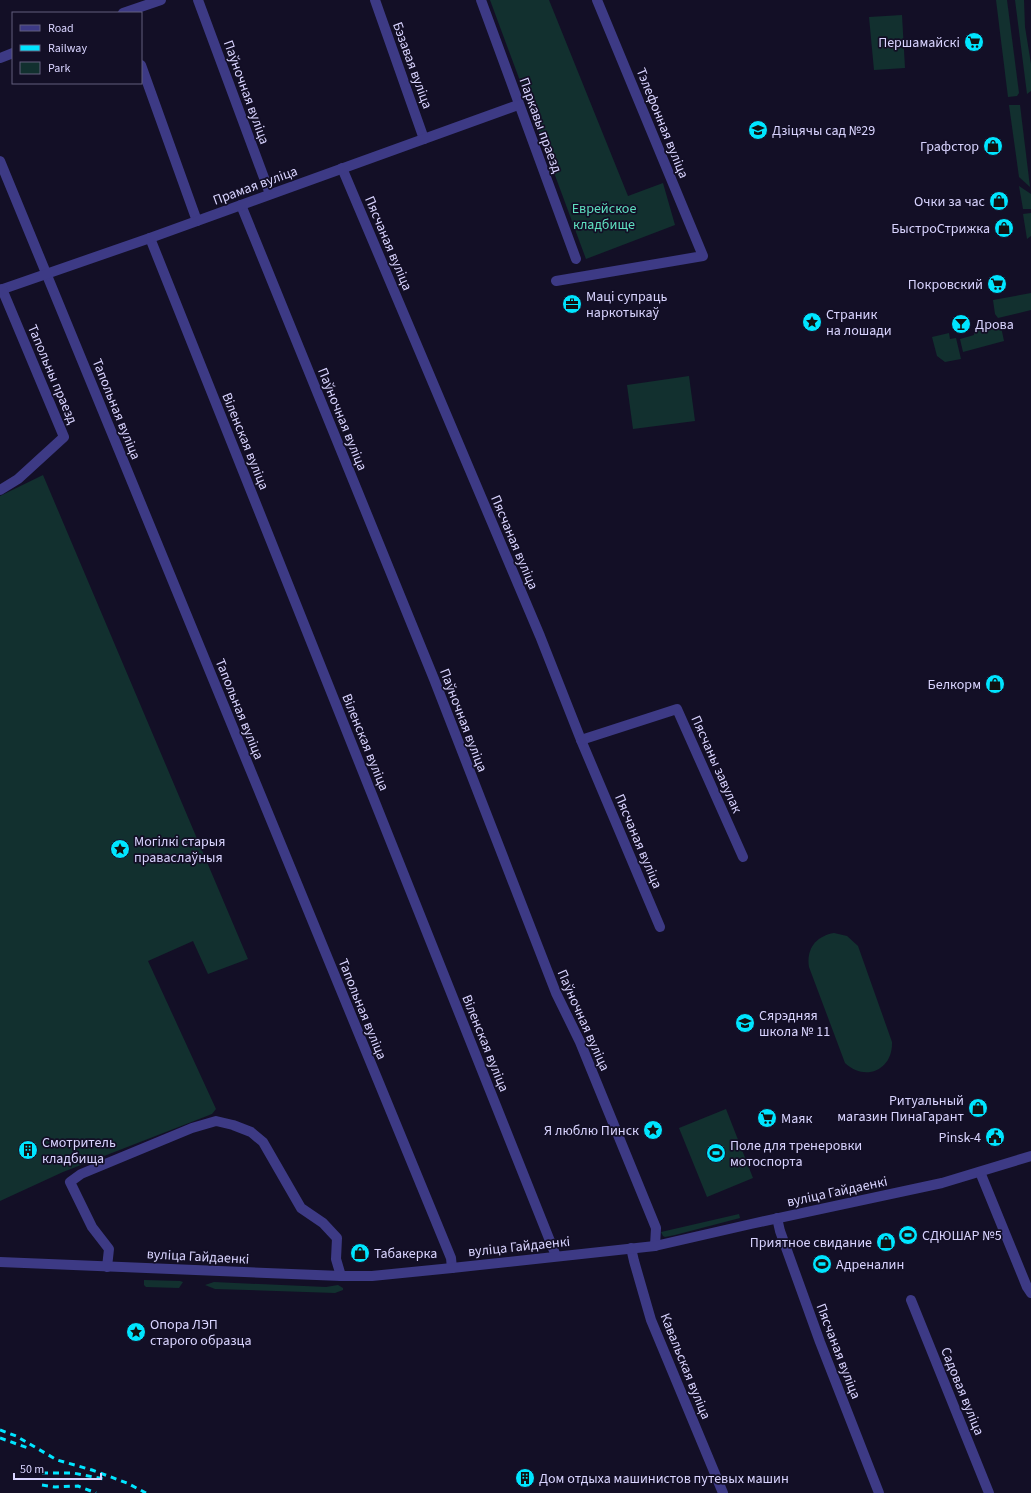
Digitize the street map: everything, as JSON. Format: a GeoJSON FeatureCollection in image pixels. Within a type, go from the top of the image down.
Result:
{"type":"FeatureCollection","features":[{"type":"Feature","properties":{"kind":"street"},"geometry":{"type":"LineString","coordinates":[[126,12],[161,0]]}},
{"type":"Feature","properties":{"kind":"street","name":"Паўночная вуліца"},"geometry":{"type":"LineString","coordinates":[[198,0],[270,194]]}},
{"type":"Feature","properties":{"kind":"street","name":"Бэзавая вуліца"},"geometry":{"type":"LineString","coordinates":[[375,0],[424,139]]}},
{"type":"Feature","properties":{"kind":"street","name":"Паркавы праезд"},"geometry":{"type":"LineString","coordinates":[[481,0],[518,105],[576,259]]}},
{"type":"Feature","properties":{"kind":"street","name":"Тэлефонная вуліца"},"geometry":{"type":"LineString","coordinates":[[556,282],[703,256],[597,0]]}},
{"type":"Feature","properties":{"kind":"street"},"geometry":{"type":"LineString","coordinates":[[0,58],[12,53]]}},
{"type":"Feature","properties":{"kind":"street"},"geometry":{"type":"LineString","coordinates":[[142,68],[197,221]]}},
{"type":"Feature","properties":{"kind":"street","name":"Прамая вуліца"},"geometry":{"type":"LineString","coordinates":[[1,290],[45,273],[150,238],[518,105]]}},
{"type":"Feature","properties":{"kind":"street","name":"Тапольная вуліца"},"geometry":{"type":"LineString","coordinates":[[0,161],[445,1243],[451,1258],[452,1268]]}},
{"type":"Feature","properties":{"kind":"street","name":"Пясчаная вуліца"},"geometry":{"type":"LineString","coordinates":[[342,168],[540,636],[581,740],[660,927]]}},
{"type":"Feature","properties":{"kind":"street","name":"Паўночная вуліца"},"geometry":{"type":"LineString","coordinates":[[241,205],[434,679],[556,993],[580,1042],[656,1228],[656,1246]]}},
{"type":"Feature","properties":{"kind":"street","name":"Віленская вуліца"},"geometry":{"type":"LineString","coordinates":[[150,238],[556,1256]]}},
{"type":"Feature","properties":{"kind":"street","name":"Тапольны праезд"},"geometry":{"type":"LineString","coordinates":[[0,490],[18,479],[64,437],[1,290]]}},
{"type":"Feature","properties":{"kind":"street","name":"Пясчаны завулак"},"geometry":{"type":"LineString","coordinates":[[581,740],[677,709],[743,857]]}},
{"type":"Feature","properties":{"kind":"street"},"geometry":{"type":"LineString","coordinates":[[107,1267],[109,1249],[92,1227],[70,1182],[80,1174],[192,1128],[216,1121],[233,1125],[250,1132],[263,1142],[301,1208],[323,1223],[337,1238],[336,1259],[341,1276]]}},
{"type":"Feature","properties":{"kind":"street","name":"вуліца Гайдаенкі"},"geometry":{"type":"LineString","coordinates":[[0,1262],[341,1276],[372,1276],[452,1268],[656,1246],[777,1218],[942,1183],[1031,1156]]}},
{"type":"Feature","properties":{"kind":"street"},"geometry":{"type":"LineString","coordinates":[[980,1172],[1026,1287],[1031,1293]]}},
{"type":"Feature","properties":{"kind":"street","name":"Пясчаная вуліца"},"geometry":{"type":"LineString","coordinates":[[777,1218],[780,1231],[820,1342],[879,1493]]}},
{"type":"Feature","properties":{"kind":"street","name":"Кавальская вуліца"},"geometry":{"type":"LineString","coordinates":[[631,1248],[651,1320],[723,1493]]}},
{"type":"Feature","properties":{"kind":"street","name":"Садовая вуліца"},"geometry":{"type":"LineString","coordinates":[[911,1300],[989,1493]]}},
{"type":"Feature","properties":{"kind":"green space","name":"Еврейское кладбище"},"geometry":{"type":"Polygon","coordinates":[[[490,0],[549,0],[628,196],[663,183],[675,225],[586,259],[490,0]]]}},
{"type":"Feature","properties":{"kind":"green space"},"geometry":{"type":"Polygon","coordinates":[[[996,0],[1007,0],[1019,93],[1017,96],[1008,97],[996,0]]]}},
{"type":"Feature","properties":{"kind":"green space"},"geometry":{"type":"Polygon","coordinates":[[[1015,0],[1024,0],[1025,27],[1031,64],[1031,91],[1027,94],[1015,0]]]}},
{"type":"Feature","properties":{"kind":"green space"},"geometry":{"type":"Polygon","coordinates":[[[902,15],[905,68],[874,70],[869,17],[902,15]]]}},
{"type":"Feature","properties":{"kind":"green space"},"geometry":{"type":"Polygon","coordinates":[[[1009,105],[1020,105],[1030,187],[1019,177],[1009,105]]]}},
{"type":"Feature","properties":{"kind":"green space"},"geometry":{"type":"Polygon","coordinates":[[[1019,186],[1031,194],[1031,209],[1023,209],[1019,186]]]}},
{"type":"Feature","properties":{"kind":"green space"},"geometry":{"type":"Polygon","coordinates":[[[1031,213],[1031,236],[1027,239],[1023,214],[1031,213]]]}},
{"type":"Feature","properties":{"kind":"green space"},"geometry":{"type":"Polygon","coordinates":[[[1031,293],[1031,310],[998,318],[995,314],[993,300],[1031,293]]]}},
{"type":"Feature","properties":{"kind":"green space"},"geometry":{"type":"Polygon","coordinates":[[[1000,322],[1004,341],[963,352],[960,339],[974,335],[974,327],[1000,322]]]}},
{"type":"Feature","properties":{"kind":"green space"},"geometry":{"type":"Polygon","coordinates":[[[949,333],[950,339],[956,338],[961,359],[945,362],[937,356],[932,337],[949,333]]]}},
{"type":"Feature","properties":{"kind":"green space"},"geometry":{"type":"Polygon","coordinates":[[[689,376],[695,421],[633,429],[627,385],[689,376]]]}},
{"type":"Feature","properties":{"kind":"green space"},"geometry":{"type":"Polygon","coordinates":[[[43,475],[248,959],[208,974],[193,941],[148,961],[216,1109],[212,1114],[63,1172],[0,1201],[0,496],[43,475]]]}},
{"type":"Feature","properties":{"kind":"green space"},"geometry":{"type":"Polygon","coordinates":[[[834,933],[847,936],[858,946],[892,1042],[888,1060],[883,1066],[869,1072],[861,1072],[853,1069],[845,1063],[809,967],[809,955],[814,944],[822,937],[834,933]]]}},
{"type":"Feature","properties":{"kind":"green space","name":"Поле для тренеровки мотоспорта"},"geometry":{"type":"Polygon","coordinates":[[[726,1109],[753,1178],[707,1197],[679,1128],[726,1109]]]}},
{"type":"Feature","properties":{"kind":"green space"},"geometry":{"type":"Polygon","coordinates":[[[739,1214],[740,1218],[675,1235],[665,1237],[661,1232],[739,1214]]]}},
{"type":"Feature","properties":{"kind":"green space"},"geometry":{"type":"Polygon","coordinates":[[[144,1280],[183,1282],[179,1288],[146,1287],[144,1285],[144,1280]]]}},
{"type":"Feature","properties":{"kind":"green space"},"geometry":{"type":"Polygon","coordinates":[[[214,1282],[326,1287],[338,1285],[343,1288],[343,1290],[335,1293],[215,1289],[205,1285],[214,1282]]]}},
{"type":"Feature","properties":{"kind":"railway"},"geometry":{"type":"LineString","coordinates":[[0,1430],[16,1436],[57,1460],[92,1470],[127,1483],[146,1493]]}},
{"type":"Feature","properties":{"kind":"railway"},"geometry":{"type":"LineString","coordinates":[[0,1438],[28,1448]]}},
{"type":"Feature","properties":{"kind":"railway"},"geometry":{"type":"LineString","coordinates":[[42,1473],[73,1473],[104,1479]]}},
{"type":"Feature","properties":{"kind":"railway"},"geometry":{"type":"LineString","coordinates":[[42,1485],[55,1487],[78,1486],[96,1493]]}},
{"type":"Feature","properties":{"kind":"place","name":"Першамайскі"},"geometry":{"type":"Point","coordinates":[974,42]}},
{"type":"Feature","properties":{"kind":"place","name":"Дзіцячы сад №29"},"geometry":{"type":"Point","coordinates":[758,130]}},
{"type":"Feature","properties":{"kind":"place","name":"Графстор"},"geometry":{"type":"Point","coordinates":[993,146]}},
{"type":"Feature","properties":{"kind":"place","name":"Очки за час"},"geometry":{"type":"Point","coordinates":[999,201]}},
{"type":"Feature","properties":{"kind":"place","name":"БыстроСтрижка"},"geometry":{"type":"Point","coordinates":[1004,228]}},
{"type":"Feature","properties":{"kind":"place","name":"Покровский"},"geometry":{"type":"Point","coordinates":[997,284]}},
{"type":"Feature","properties":{"kind":"place","name":"Маці супраць наркотыкаў"},"geometry":{"type":"Point","coordinates":[572,304]}},
{"type":"Feature","properties":{"kind":"place","name":"Страник на лошади"},"geometry":{"type":"Point","coordinates":[812,322]}},
{"type":"Feature","properties":{"kind":"place","name":"Дрова"},"geometry":{"type":"Point","coordinates":[961,324]}},
{"type":"Feature","properties":{"kind":"place","name":"Белкорм"},"geometry":{"type":"Point","coordinates":[995,684]}},
{"type":"Feature","properties":{"kind":"place","name":"Могілкі старыя праваслаўныя"},"geometry":{"type":"Point","coordinates":[120,849]}},
{"type":"Feature","properties":{"kind":"place","name":"Сярэдняя школа № 11"},"geometry":{"type":"Point","coordinates":[745,1023]}},
{"type":"Feature","properties":{"kind":"place","name":"Ритуальный магазин ПинаГарант"},"geometry":{"type":"Point","coordinates":[978,1108]}},
{"type":"Feature","properties":{"kind":"place","name":"Маяк"},"geometry":{"type":"Point","coordinates":[767,1118]}},
{"type":"Feature","properties":{"kind":"place","name":"Я люблю Пинск"},"geometry":{"type":"Point","coordinates":[653,1130]}},
{"type":"Feature","properties":{"kind":"place","name":"Pinsk-4"},"geometry":{"type":"Point","coordinates":[995,1137]}},
{"type":"Feature","properties":{"kind":"place","name":"Смотритель кладбища"},"geometry":{"type":"Point","coordinates":[28,1150]}},
{"type":"Feature","properties":{"kind":"place","name":"Поле для тренеровки мотоспорта"},"geometry":{"type":"Point","coordinates":[716,1153]}},
{"type":"Feature","properties":{"kind":"place","name":"СДЮШАР №5"},"geometry":{"type":"Point","coordinates":[908,1235]}},
{"type":"Feature","properties":{"kind":"place","name":"Приятное свидание"},"geometry":{"type":"Point","coordinates":[886,1242]}},
{"type":"Feature","properties":{"kind":"place","name":"Табакерка"},"geometry":{"type":"Point","coordinates":[360,1253]}},
{"type":"Feature","properties":{"kind":"place","name":"Адреналин"},"geometry":{"type":"Point","coordinates":[822,1264]}},
{"type":"Feature","properties":{"kind":"place","name":"Опора ЛЭП старого образца"},"geometry":{"type":"Point","coordinates":[136,1332]}},
{"type":"Feature","properties":{"kind":"place","name":"Дом отдыха машинистов путевых машин"},"geometry":{"type":"Point","coordinates":[525,1478]}}]}
